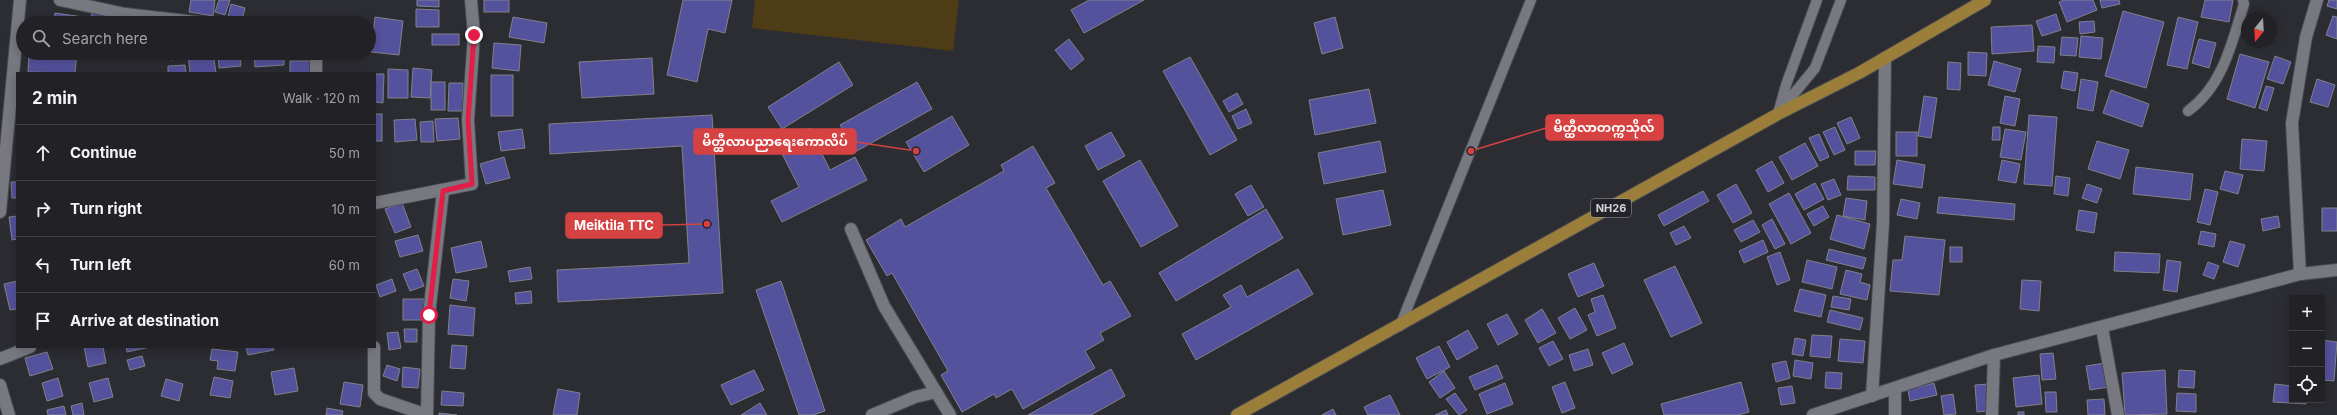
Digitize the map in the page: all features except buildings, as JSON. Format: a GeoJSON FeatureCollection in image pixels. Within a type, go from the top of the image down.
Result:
{"type":"FeatureCollection","features":[{"type":"Feature","properties":{"kind":"highway","name":"NH26"},"geometry":{"type":"LineString","coordinates":[[1238,415],[1778,114],[1885,58],[1985,0]]}},
{"type":"Feature","properties":{"kind":"street"},"geometry":{"type":"LineString","coordinates":[[19,16],[20,0]]}},
{"type":"Feature","properties":{"kind":"street"},"geometry":{"type":"LineString","coordinates":[[60,0],[125,14],[143,16]]}},
{"type":"Feature","properties":{"kind":"street"},"geometry":{"type":"LineString","coordinates":[[376,203],[443,191],[472,184],[468,120],[474,35],[471,0]]}},
{"type":"Feature","properties":{"kind":"street"},"geometry":{"type":"LineString","coordinates":[[2300,274],[2292,123],[2306,37],[2317,0]]}},
{"type":"Feature","properties":{"kind":"street"},"geometry":{"type":"LineString","coordinates":[[1872,396],[1883,223],[1885,58]]}},
{"type":"Feature","properties":{"kind":"street"},"geometry":{"type":"LineString","coordinates":[[0,212],[13,117],[16,60]]}},
{"type":"Feature","properties":{"kind":"street"},"geometry":{"type":"LineString","coordinates":[[316,60],[316,72]]}},
{"type":"Feature","properties":{"kind":"street"},"geometry":{"type":"LineString","coordinates":[[374,348],[374,393],[380,399],[427,415],[429,315],[443,191]]}},
{"type":"Feature","properties":{"kind":"street"},"geometry":{"type":"LineString","coordinates":[[851,229],[884,306],[950,415]]}},
{"type":"Feature","properties":{"kind":"street"},"geometry":{"type":"LineString","coordinates":[[1813,415],[1994,355],[2102,328],[2300,274],[2337,270]]}},
{"type":"Feature","properties":{"kind":"street"},"geometry":{"type":"LineString","coordinates":[[2102,328],[2118,415]]}},
{"type":"Feature","properties":{"kind":"street"},"geometry":{"type":"LineString","coordinates":[[0,359],[28,348]]}},
{"type":"Feature","properties":{"kind":"street"},"geometry":{"type":"LineString","coordinates":[[1992,415],[1994,355]]}},
{"type":"Feature","properties":{"kind":"street"},"geometry":{"type":"LineString","coordinates":[[0,385],[9,415]]}},
{"type":"Feature","properties":{"kind":"street"},"geometry":{"type":"LineString","coordinates":[[1895,388],[1895,415]]}},
{"type":"Feature","properties":{"kind":"street"},"geometry":{"type":"LineString","coordinates":[[872,415],[916,397],[936,392]]}},
{"type":"Feature","properties":{"kind":"lane"},"geometry":{"type":"LineString","coordinates":[[1400,326],[1531,0]]}},
{"type":"Feature","properties":{"kind":"lane"},"geometry":{"type":"LineString","coordinates":[[1778,114],[1786,85],[1818,0]]}},
{"type":"Feature","properties":{"kind":"lane"},"geometry":{"type":"LineString","coordinates":[[1778,114],[1815,68],[1841,0]]}},
{"type":"Feature","properties":{"kind":"lane"},"geometry":{"type":"LineString","coordinates":[[2188,111],[2202,101],[2227,61],[2244,4],[2243,0]]}},
{"type":"Feature","properties":{"kind":"shaded area"},"geometry":{"type":"Polygon","coordinates":[[[755,0],[959,0],[953,51],[752,28],[755,0]]]}},
{"type":"Feature","properties":{"kind":"place","name":"မိတ္ထီလာပညာရေးကောလိပ်"},"geometry":{"type":"Point","coordinates":[916,151]}},
{"type":"Feature","properties":{"kind":"place","name":"မိတ္ထီလာတက္ကသိုလ်"},"geometry":{"type":"Point","coordinates":[1471,151]}},
{"type":"Feature","properties":{"kind":"place","name":"Meiktila TTC"},"geometry":{"type":"Point","coordinates":[707,224]}},
{"type":"Feature","properties":{"kind":"route"},"geometry":{"type":"LineString","coordinates":[[429,315],[443,191],[472,184],[468,120],[474,35]]}}]}
